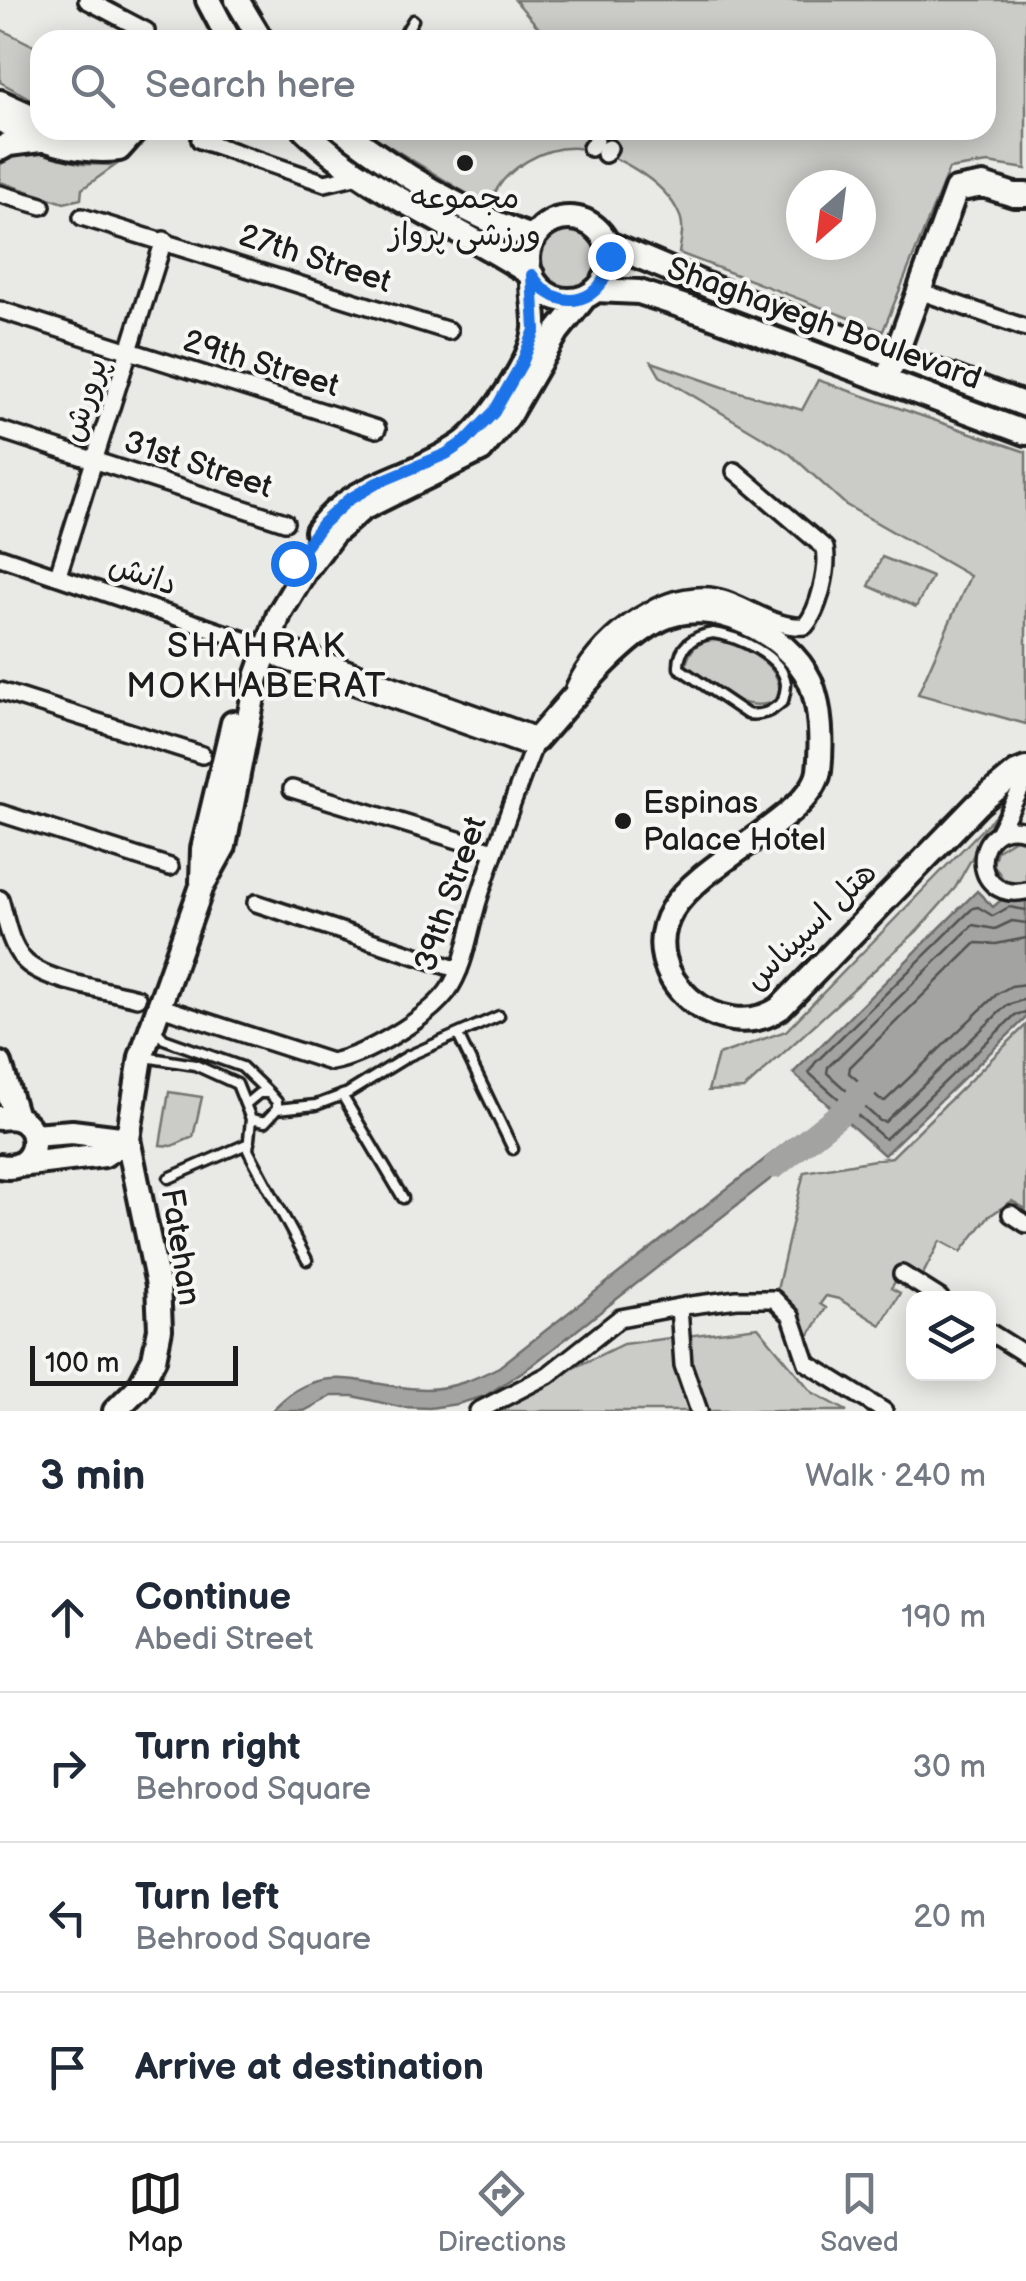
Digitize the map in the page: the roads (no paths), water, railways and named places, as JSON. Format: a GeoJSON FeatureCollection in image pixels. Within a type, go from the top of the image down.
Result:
{"type":"FeatureCollection","features":[{"type":"Feature","properties":{"kind":"street"},"geometry":{"type":"LineString","coordinates":[[87,0],[144,30]]}},
{"type":"Feature","properties":{"kind":"street"},"geometry":{"type":"LineString","coordinates":[[208,0],[221,30]]}},
{"type":"Feature","properties":{"kind":"street"},"geometry":{"type":"LineString","coordinates":[[237,0],[255,30]]}},
{"type":"Feature","properties":{"kind":"street"},"geometry":{"type":"LineString","coordinates":[[0,102],[30,119]]}},
{"type":"Feature","properties":{"kind":"street"},"geometry":{"type":"LineString","coordinates":[[0,120],[30,126]]}},
{"type":"Feature","properties":{"kind":"street"},"geometry":{"type":"LineString","coordinates":[[0,149],[30,137]]}},
{"type":"Feature","properties":{"kind":"street"},"geometry":{"type":"LineString","coordinates":[[66,140],[82,150],[118,148],[126,140]]}},
{"type":"Feature","properties":{"kind":"street"},"geometry":{"type":"LineString","coordinates":[[200,140],[325,183],[359,175]]}},
{"type":"Feature","properties":{"kind":"street"},"geometry":{"type":"LineString","coordinates":[[317,140],[359,175],[498,252],[532,275],[548,294],[573,300],[591,294]]}},
{"type":"Feature","properties":{"kind":"street"},"geometry":{"type":"LineString","coordinates":[[356,140],[445,196],[510,230],[534,238]]}},
{"type":"Feature","properties":{"kind":"street"},"geometry":{"type":"LineString","coordinates":[[887,380],[956,190],[983,185],[1022,197]]}},
{"type":"Feature","properties":{"kind":"street"},"geometry":{"type":"LineString","coordinates":[[0,194],[42,206]]}},
{"type":"Feature","properties":{"kind":"street","name":"27th Street"},"geometry":{"type":"LineString","coordinates":[[82,217],[449,331]]}},
{"type":"Feature","properties":{"kind":"street"},"geometry":{"type":"LineString","coordinates":[[6,1168],[104,1154],[128,1139],[148,1009],[202,886],[224,846],[266,610],[293,563],[322,524],[348,500],[377,483],[446,454],[467,440],[494,412],[522,363],[535,330],[528,262],[534,238],[542,228],[566,218],[591,224],[607,243],[610,268],[558,332],[507,418],[481,450],[362,509],[334,534],[305,570],[260,646]]}},
{"type":"Feature","properties":{"kind":"street","name":"پرورش"},"geometry":{"type":"LineString","coordinates":[[58,575],[164,240]]}},
{"type":"Feature","properties":{"kind":"street","name":"Shaghayegh Boulevard"},"geometry":{"type":"LineString","coordinates":[[607,243],[716,289],[1026,405]]}},
{"type":"Feature","properties":{"kind":"street"},"geometry":{"type":"LineString","coordinates":[[918,291],[1026,328]]}},
{"type":"Feature","properties":{"kind":"street","name":"Shaghayegh Boulevard"},"geometry":{"type":"LineString","coordinates":[[591,294],[639,292],[1026,433]]}},
{"type":"Feature","properties":{"kind":"street","name":"29th Street"},"geometry":{"type":"LineString","coordinates":[[0,310],[377,429]]}},
{"type":"Feature","properties":{"kind":"street","name":"31st Street"},"geometry":{"type":"LineString","coordinates":[[0,430],[284,522]]}},
{"type":"Feature","properties":{"kind":"street"},"geometry":{"type":"LineString","coordinates":[[567,706],[584,665],[634,619],[667,603],[710,596],[788,626],[806,626],[810,622],[822,586],[825,548],[735,472]]}},
{"type":"Feature","properties":{"kind":"street","name":"دانش"},"geometry":{"type":"LineString","coordinates":[[0,556],[260,646],[287,647],[526,732],[536,740]]}},
{"type":"Feature","properties":{"kind":"street","name":"هتل اسپیناس"},"geometry":{"type":"LineString","coordinates":[[536,740],[617,652],[662,618],[692,610],[766,646],[792,654],[810,682],[817,703],[818,774],[811,792],[799,805],[705,872],[672,910],[663,946],[674,986],[696,1006],[754,1021],[780,1008],[978,804],[1016,772],[1026,769]]}},
{"type":"Feature","properties":{"kind":"street"},"geometry":{"type":"LineString","coordinates":[[0,691],[202,755]]}},
{"type":"Feature","properties":{"kind":"street","name":"39th Street"},"geometry":{"type":"LineString","coordinates":[[0,899],[12,940],[24,960],[41,972],[148,1009],[331,1062],[352,1058],[398,1031],[445,994],[460,970],[494,851],[536,740]]}},
{"type":"Feature","properties":{"kind":"street"},"geometry":{"type":"LineString","coordinates":[[998,833],[1026,779]]}},
{"type":"Feature","properties":{"kind":"street"},"geometry":{"type":"LineString","coordinates":[[292,789],[494,851]]}},
{"type":"Feature","properties":{"kind":"street"},"geometry":{"type":"LineString","coordinates":[[0,813],[170,867]]}},
{"type":"Feature","properties":{"kind":"street"},"geometry":{"type":"LineString","coordinates":[[1026,831],[1008,829],[998,833],[990,840],[982,859],[988,879],[1004,891],[1026,890]]}},
{"type":"Feature","properties":{"kind":"street"},"geometry":{"type":"LineString","coordinates":[[256,903],[460,970]]}},
{"type":"Feature","properties":{"kind":"street"},"geometry":{"type":"LineString","coordinates":[[0,1064],[8,1117],[30,1127],[34,1147],[29,1158],[6,1168]]}},
{"type":"Feature","properties":{"kind":"street"},"geometry":{"type":"LineString","coordinates":[[33,1135],[72,1132],[128,1139]]}},
{"type":"Feature","properties":{"kind":"street","name":"Fatehan"},"geometry":{"type":"LineString","coordinates":[[116,1411],[140,1388],[154,1359],[160,1329],[158,1285],[128,1139]]}},
{"type":"Feature","properties":{"kind":"street"},"geometry":{"type":"LineString","coordinates":[[1011,1214],[1026,1224]]}},
{"type":"Feature","properties":{"kind":"street"},"geometry":{"type":"LineString","coordinates":[[902,1274],[929,1291]]}},
{"type":"Feature","properties":{"kind":"street"},"geometry":{"type":"LineString","coordinates":[[478,1411],[548,1375],[620,1318],[737,1299],[774,1298],[791,1316],[807,1363],[884,1411]]}},
{"type":"Feature","properties":{"kind":"street"},"geometry":{"type":"LineString","coordinates":[[679,1307],[683,1366],[699,1411]]}},
{"type":"Feature","properties":{"kind":"street"},"geometry":{"type":"LineString","coordinates":[[996,1336],[1026,1356]]}},
{"type":"Feature","properties":{"kind":"lane"},"geometry":{"type":"LineString","coordinates":[[406,30],[412,20]]}},
{"type":"Feature","properties":{"kind":"lane"},"geometry":{"type":"LineString","coordinates":[[736,629],[695,638],[678,657],[679,668],[746,714],[759,716],[784,701],[786,682],[766,646]]}},
{"type":"Feature","properties":{"kind":"lane"},"geometry":{"type":"LineString","coordinates":[[148,1009],[164,1039],[242,1067],[277,1102],[277,1109]]}},
{"type":"Feature","properties":{"kind":"lane"},"geometry":{"type":"LineString","coordinates":[[252,1119],[265,1122],[277,1109],[316,1105],[342,1095],[408,1056],[499,1016]]}},
{"type":"Feature","properties":{"kind":"lane"},"geometry":{"type":"LineString","coordinates":[[458,1035],[513,1149]]}},
{"type":"Feature","properties":{"kind":"lane"},"geometry":{"type":"LineString","coordinates":[[141,1057],[195,1065],[238,1084],[252,1119],[248,1150],[307,1260]]}},
{"type":"Feature","properties":{"kind":"lane"},"geometry":{"type":"LineString","coordinates":[[247,1103],[259,1093],[269,1093]]}},
{"type":"Feature","properties":{"kind":"lane"},"geometry":{"type":"LineString","coordinates":[[342,1095],[403,1198]]}},
{"type":"Feature","properties":{"kind":"lane"},"geometry":{"type":"LineString","coordinates":[[169,1178],[249,1143]]}},
{"type":"Feature","properties":{"kind":"water"},"geometry":{"type":"Polygon","coordinates":[[[977,891],[993,907],[1007,895],[1026,901],[1026,1018],[884,1155],[793,1073],[977,891]]]}},
{"type":"Feature","properties":{"kind":"water"},"geometry":{"type":"Polygon","coordinates":[[[793,1137],[805,1152],[531,1366],[485,1396],[430,1408],[332,1396],[304,1411],[272,1411],[290,1394],[327,1379],[435,1389],[499,1367],[793,1137]]]}},
{"type":"Feature","properties":{"kind":"waterway"},"geometry":{"type":"LineString","coordinates":[[775,1166],[863,1092]]}},
{"type":"Feature","properties":{"kind":"place","name":"مجموعه ورزشی پرواز"},"geometry":{"type":"Point","coordinates":[465,163]}},
{"type":"Feature","properties":{"kind":"place","name":"Espinas Palace Hotel"},"geometry":{"type":"Point","coordinates":[623,821]}},
{"type":"Feature","properties":{"kind":"district","name":"SHAHRAK MOKHABERAT"},"geometry":{"type":"Point","coordinates":[257,666]}}]}
